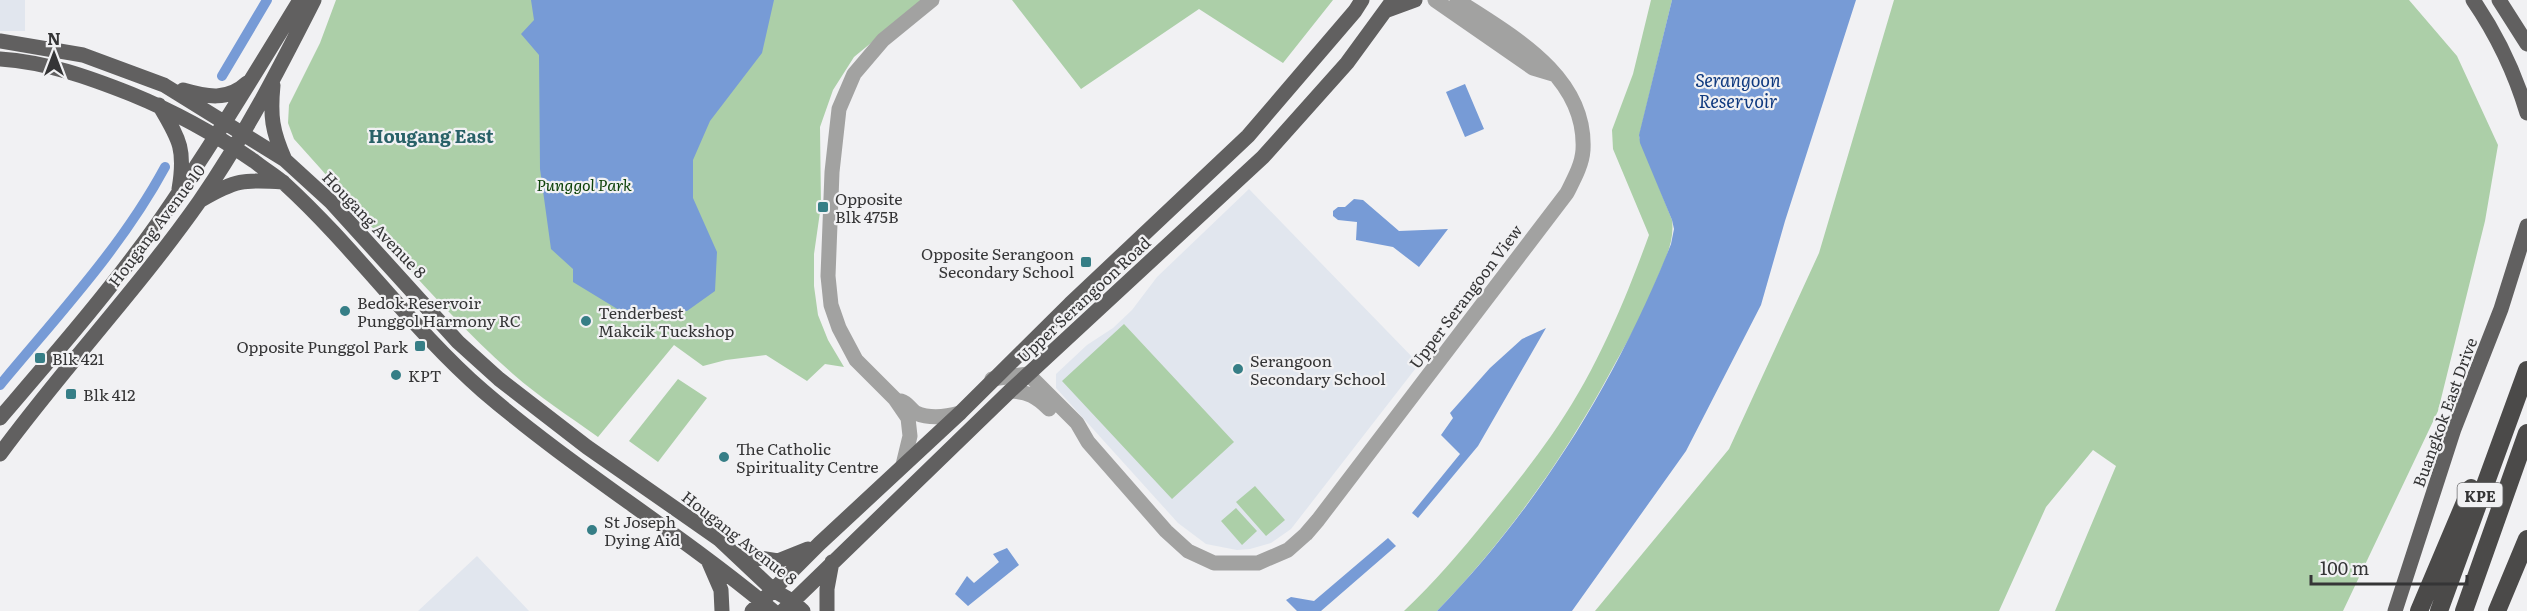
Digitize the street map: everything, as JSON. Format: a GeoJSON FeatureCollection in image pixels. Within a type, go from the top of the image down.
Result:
{"type":"FeatureCollection","features":[{"type":"Feature","properties":{"kind":"highway"},"geometry":{"type":"LineString","coordinates":[[2419,611],[2465,501],[2525,374]]}},
{"type":"Feature","properties":{"kind":"highway","name":"KPE"},"geometry":{"type":"LineString","coordinates":[[2439,611],[2525,374]]}},
{"type":"Feature","properties":{"kind":"highway","name":"KPE"},"geometry":{"type":"LineString","coordinates":[[2464,611],[2527,433]]}},
{"type":"Feature","properties":{"kind":"highway"},"geometry":{"type":"LineString","coordinates":[[2498,611],[2527,539]]}},
{"type":"Feature","properties":{"kind":"main road","name":"Hougang Avenue 10"},"geometry":{"type":"LineString","coordinates":[[0,418],[75,330],[179,193],[218,136],[300,0]]}},
{"type":"Feature","properties":{"kind":"main road","name":"Hougang Avenue 10"},"geometry":{"type":"LineString","coordinates":[[0,453],[165,248],[200,201],[274,80],[314,0]]}},
{"type":"Feature","properties":{"kind":"main road"},"geometry":{"type":"LineString","coordinates":[[1389,6],[1415,0]]}},
{"type":"Feature","properties":{"kind":"main road"},"geometry":{"type":"LineString","coordinates":[[2474,0],[2503,50],[2518,83],[2527,113]]}},
{"type":"Feature","properties":{"kind":"main road"},"geometry":{"type":"LineString","coordinates":[[2499,0],[2527,44]]}},
{"type":"Feature","properties":{"kind":"main road","name":"Upper Serangoon Road"},"geometry":{"type":"LineString","coordinates":[[762,608],[773,590],[819,544],[960,413],[992,379],[1248,136],[1357,4]]}},
{"type":"Feature","properties":{"kind":"main road","name":"Upper Serangoon Road"},"geometry":{"type":"LineString","coordinates":[[792,608],[832,562],[1010,391],[1263,157],[1347,63],[1389,6]]}},
{"type":"Feature","properties":{"kind":"main road","name":"Hougang Avenue 8"},"geometry":{"type":"LineString","coordinates":[[0,41],[83,55],[164,85],[285,160],[331,202],[410,286],[458,342],[499,380],[587,447],[736,553],[792,608]]}},
{"type":"Feature","properties":{"kind":"main road"},"geometry":{"type":"LineString","coordinates":[[0,59],[29,62],[80,73],[159,105],[218,136],[283,182],[343,241],[445,355],[484,391],[564,455],[708,559],[762,608]]}},
{"type":"Feature","properties":{"kind":"main road"},"geometry":{"type":"LineString","coordinates":[[164,85],[203,95],[227,95],[237,92],[254,76]]}},
{"type":"Feature","properties":{"kind":"main road"},"geometry":{"type":"LineString","coordinates":[[274,80],[270,113],[285,160]]}},
{"type":"Feature","properties":{"kind":"main road"},"geometry":{"type":"LineString","coordinates":[[159,105],[177,133],[181,148],[183,170],[179,193]]}},
{"type":"Feature","properties":{"kind":"main road"},"geometry":{"type":"LineString","coordinates":[[200,201],[225,186],[240,181],[283,182]]}},
{"type":"Feature","properties":{"kind":"main road","name":"Buangkok East Drive"},"geometry":{"type":"LineString","coordinates":[[2395,611],[2454,429],[2501,309],[2527,226]]}},
{"type":"Feature","properties":{"kind":"main road"},"geometry":{"type":"LineString","coordinates":[[736,553],[778,561],[819,544]]}},
{"type":"Feature","properties":{"kind":"main road"},"geometry":{"type":"LineString","coordinates":[[708,559],[721,590],[722,611]]}},
{"type":"Feature","properties":{"kind":"main road"},"geometry":{"type":"LineString","coordinates":[[826,611],[832,562]]}},
{"type":"Feature","properties":{"kind":"street"},"geometry":{"type":"LineString","coordinates":[[903,465],[910,430],[908,418],[895,399],[856,360],[843,337],[831,305],[828,276],[834,147],[839,109],[854,74],[883,39],[932,0]]}},
{"type":"Feature","properties":{"kind":"street","name":"Upper Serangoon View"},"geometry":{"type":"LineString","coordinates":[[1435,0],[1533,68],[1553,74]]}},
{"type":"Feature","properties":{"kind":"street","name":"Upper Serangoon View"},"geometry":{"type":"LineString","coordinates":[[1028,374],[1077,423],[1088,442],[1166,531],[1188,551],[1214,563],[1258,563],[1288,550],[1297,543],[1318,520],[1567,193],[1583,151],[1580,121],[1574,101],[1541,57],[1457,0]]}},
{"type":"Feature","properties":{"kind":"street"},"geometry":{"type":"LineString","coordinates":[[992,379],[1028,374]]}},
{"type":"Feature","properties":{"kind":"street","name":"Upper Serangoon View"},"geometry":{"type":"LineString","coordinates":[[1010,391],[1026,392],[1037,397],[1067,427],[1088,442]]}},
{"type":"Feature","properties":{"kind":"street"},"geometry":{"type":"LineString","coordinates":[[895,399],[905,402],[916,412],[926,415],[946,417],[960,413]]}},
{"type":"Feature","properties":{"kind":"shaded area"},"geometry":{"type":"Polygon","coordinates":[[[0,0],[25,0],[25,31],[0,31],[0,0]]]}},
{"type":"Feature","properties":{"kind":"shaded area","name":"Serangoon Secondary School"},"geometry":{"type":"Polygon","coordinates":[[[1249,189],[1419,364],[1291,529],[1271,543],[1237,550],[1206,544],[1178,523],[1056,388],[1056,374],[1087,345],[1113,328],[1132,310],[1157,277],[1249,189]]]}},
{"type":"Feature","properties":{"kind":"shaded area"},"geometry":{"type":"Polygon","coordinates":[[[477,556],[529,611],[418,611],[477,556]]]}},
{"type":"Feature","properties":{"kind":"green space","name":"Punggol Park"},"geometry":{"type":"Polygon","coordinates":[[[336,0],[923,0],[854,57],[833,90],[820,127],[821,205],[814,254],[814,286],[818,315],[828,340],[844,367],[825,364],[807,381],[766,355],[726,360],[703,366],[674,345],[598,437],[533,391],[455,319],[294,139],[288,123],[289,105],[320,43],[336,0]]]}},
{"type":"Feature","properties":{"kind":"green space"},"geometry":{"type":"Polygon","coordinates":[[[1012,0],[1333,0],[1283,63],[1199,9],[1081,89],[1012,0]]]}},
{"type":"Feature","properties":{"kind":"green space"},"geometry":{"type":"Polygon","coordinates":[[[1651,0],[1672,0],[1639,137],[1672,220],[1672,236],[1665,259],[1641,316],[1593,403],[1574,435],[1510,527],[1437,611],[1404,611],[1467,543],[1520,478],[1567,413],[1607,338],[1629,287],[1649,235],[1613,149],[1612,130],[1633,74],[1651,0]]]}},
{"type":"Feature","properties":{"kind":"green space"},"geometry":{"type":"Polygon","coordinates":[[[1894,0],[2409,0],[2457,56],[2498,145],[2485,221],[2438,411],[2343,611],[2055,611],[2116,466],[2093,450],[2046,507],[1999,611],[1595,611],[1729,449],[1819,253],[1894,0]]]}},
{"type":"Feature","properties":{"kind":"green space"},"geometry":{"type":"Polygon","coordinates":[[[1124,324],[1234,442],[1172,499],[1062,381],[1124,324]]]}},
{"type":"Feature","properties":{"kind":"green space"},"geometry":{"type":"Polygon","coordinates":[[[678,379],[707,398],[658,462],[629,441],[678,379]]]}},
{"type":"Feature","properties":{"kind":"green space"},"geometry":{"type":"Polygon","coordinates":[[[1255,486],[1285,520],[1266,536],[1236,502],[1255,486]]]}},
{"type":"Feature","properties":{"kind":"green space"},"geometry":{"type":"Polygon","coordinates":[[[1236,508],[1257,531],[1242,545],[1221,521],[1236,508]]]}},
{"type":"Feature","properties":{"kind":"water"},"geometry":{"type":"Polygon","coordinates":[[[531,0],[774,0],[762,53],[710,121],[693,160],[693,198],[717,252],[715,291],[687,311],[619,310],[573,282],[573,269],[551,249],[540,169],[539,55],[521,34],[534,20],[531,0]]]}},
{"type":"Feature","properties":{"kind":"water","name":"Serangoon Reservoir"},"geometry":{"type":"Polygon","coordinates":[[[1672,0],[1856,0],[1785,221],[1761,305],[1686,451],[1572,611],[1437,611],[1509,528],[1542,485],[1572,439],[1626,344],[1671,244],[1674,229],[1672,220],[1640,143],[1639,135],[1672,0]]]}},
{"type":"Feature","properties":{"kind":"water"},"geometry":{"type":"Polygon","coordinates":[[[1465,84],[1484,129],[1465,137],[1446,92],[1465,84]]]}},
{"type":"Feature","properties":{"kind":"water"},"geometry":{"type":"Polygon","coordinates":[[[1354,199],[1363,200],[1399,231],[1448,229],[1419,267],[1393,247],[1356,240],[1357,222],[1338,220],[1333,216],[1333,211],[1338,207],[1345,207],[1354,199]]]}},
{"type":"Feature","properties":{"kind":"water"},"geometry":{"type":"Polygon","coordinates":[[[1546,328],[1478,446],[1418,518],[1412,513],[1460,454],[1441,435],[1453,418],[1450,413],[1490,368],[1522,339],[1546,328]]]}},
{"type":"Feature","properties":{"kind":"water"},"geometry":{"type":"Polygon","coordinates":[[[1388,538],[1396,546],[1321,611],[1297,611],[1286,600],[1291,597],[1314,601],[1388,538]]]}},
{"type":"Feature","properties":{"kind":"water"},"geometry":{"type":"Polygon","coordinates":[[[1007,548],[1019,565],[968,606],[955,594],[967,576],[974,583],[999,562],[993,554],[1007,548]]]}},
{"type":"Feature","properties":{"kind":"waterway"},"geometry":{"type":"LineString","coordinates":[[222,76],[267,0]]}},
{"type":"Feature","properties":{"kind":"waterway"},"geometry":{"type":"LineString","coordinates":[[0,385],[109,253],[165,167]]}},
{"type":"Feature","properties":{"kind":"place","name":"Opposite Blk 475B"},"geometry":{"type":"Point","coordinates":[823,207]}},
{"type":"Feature","properties":{"kind":"place","name":"Opposite Serangoon Secondary School"},"geometry":{"type":"Point","coordinates":[1086,262]}},
{"type":"Feature","properties":{"kind":"place","name":"Bedok Reservoir Punggol Harmony RC"},"geometry":{"type":"Point","coordinates":[345,311]}},
{"type":"Feature","properties":{"kind":"place","name":"Tenderbest Makcik Tuckshop"},"geometry":{"type":"Point","coordinates":[586,321]}},
{"type":"Feature","properties":{"kind":"place","name":"Opposite Punggol Park"},"geometry":{"type":"Point","coordinates":[420,346]}},
{"type":"Feature","properties":{"kind":"place","name":"Blk 421"},"geometry":{"type":"Point","coordinates":[40,358]}},
{"type":"Feature","properties":{"kind":"place","name":"Serangoon Secondary School"},"geometry":{"type":"Point","coordinates":[1238,369]}},
{"type":"Feature","properties":{"kind":"place","name":"KPT"},"geometry":{"type":"Point","coordinates":[396,375]}},
{"type":"Feature","properties":{"kind":"place","name":"Blk 412"},"geometry":{"type":"Point","coordinates":[71,394]}},
{"type":"Feature","properties":{"kind":"place","name":"The Catholic Spirituality Centre"},"geometry":{"type":"Point","coordinates":[724,457]}},
{"type":"Feature","properties":{"kind":"place","name":"St Joseph Dying Aid"},"geometry":{"type":"Point","coordinates":[592,530]}},
{"type":"Feature","properties":{"kind":"district","name":"Hougang East"},"geometry":{"type":"Point","coordinates":[431,135]}}]}
